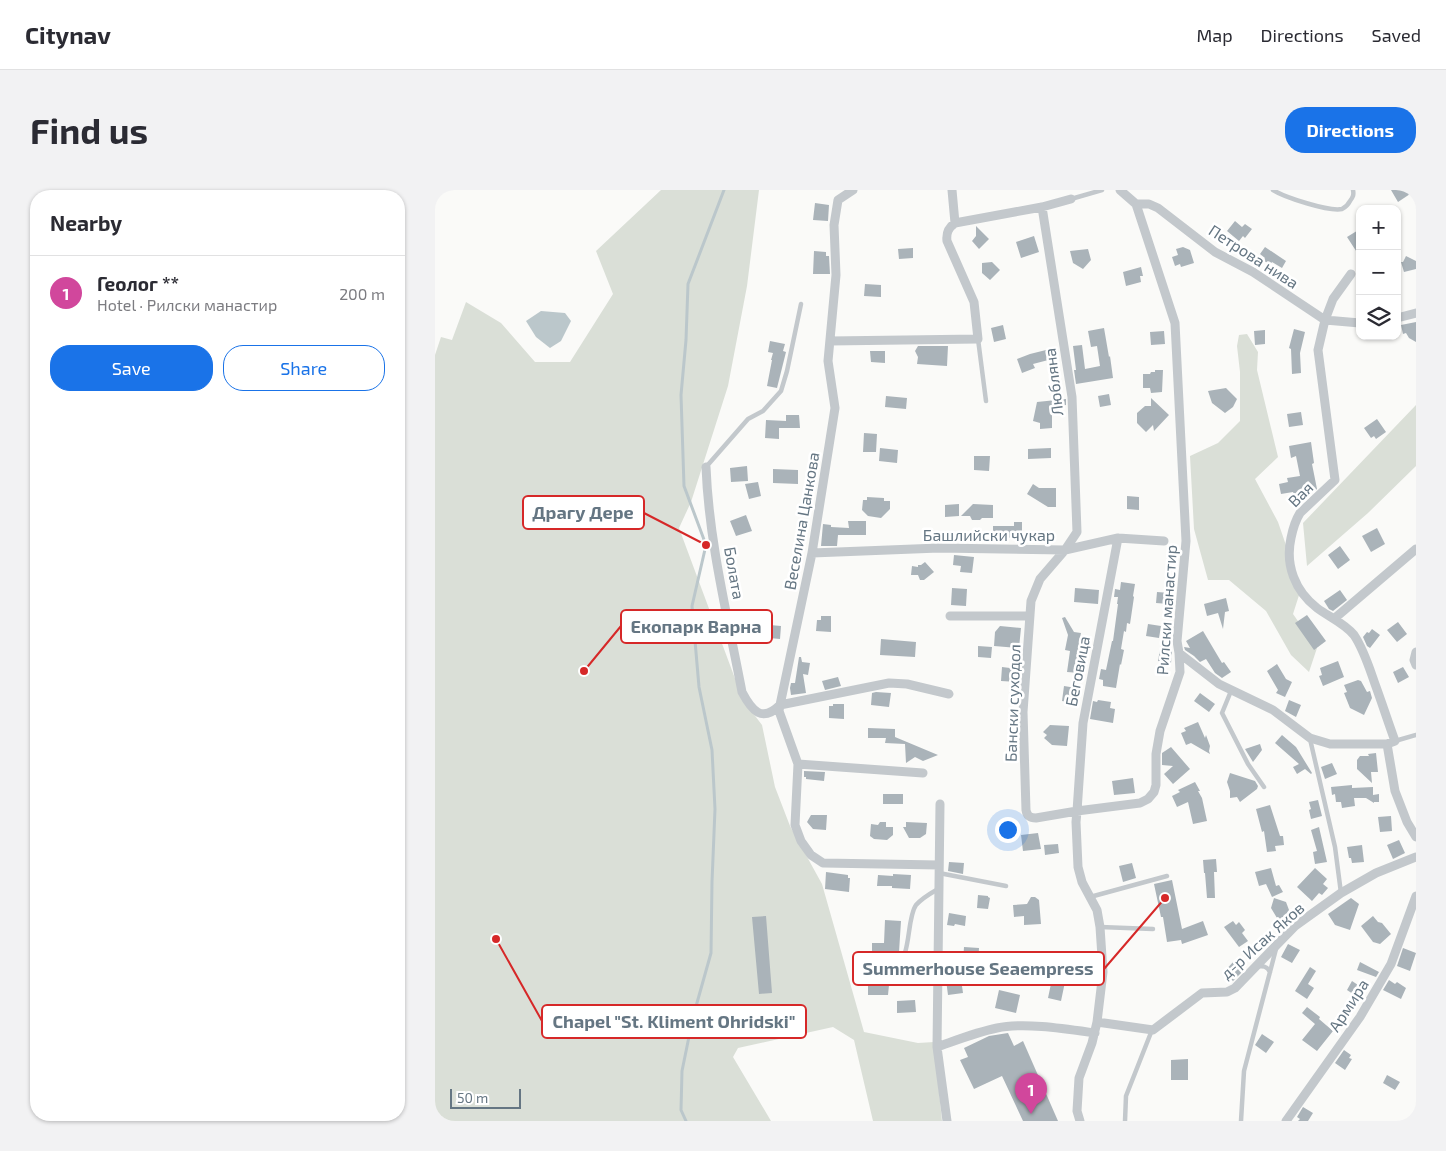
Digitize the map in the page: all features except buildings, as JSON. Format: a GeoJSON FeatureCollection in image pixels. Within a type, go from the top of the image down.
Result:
{"type":"FeatureCollection","features":[{"type":"Feature","properties":{"kind":"street","name":"Веселина Цанкова"},"geometry":{"type":"LineString","coordinates":[[853,190],[839,200],[834,225],[836,275],[828,361],[835,408],[812,553],[779,711],[798,764],[795,825],[801,841],[811,855],[823,862],[939,869]]}},
{"type":"Feature","properties":{"kind":"street"},"geometry":{"type":"LineString","coordinates":[[830,341],[978,339],[974,302],[947,241],[946,235],[952,225],[951,190]]}},
{"type":"Feature","properties":{"kind":"street"},"geometry":{"type":"LineString","coordinates":[[1120,190],[1136,204]]}},
{"type":"Feature","properties":{"kind":"street"},"geometry":{"type":"LineString","coordinates":[[952,225],[1042,207],[1071,199]]}},
{"type":"Feature","properties":{"kind":"street","name":"Петрова нива"},"geometry":{"type":"LineString","coordinates":[[1136,204],[1149,204],[1158,208],[1215,252],[1253,272],[1325,320],[1356,323]]}},
{"type":"Feature","properties":{"kind":"street","name":"Рилски манастир"},"geometry":{"type":"LineString","coordinates":[[1077,811],[1140,803],[1148,799],[1155,792],[1156,754],[1160,731],[1180,672],[1177,641],[1186,541],[1175,323],[1136,204]]}},
{"type":"Feature","properties":{"kind":"street","name":"Любляна"},"geometry":{"type":"LineString","coordinates":[[1042,207],[1072,397],[1077,532],[1065,550]]}},
{"type":"Feature","properties":{"kind":"street","name":"Вая"},"geometry":{"type":"LineString","coordinates":[[1351,274],[1333,299],[1317,350],[1335,480],[1296,519],[1289,548],[1290,566],[1294,579],[1305,596],[1319,609],[1335,618],[1353,634],[1364,652],[1391,742],[1395,791],[1407,822],[1416,837]]}},
{"type":"Feature","properties":{"kind":"street"},"geometry":{"type":"LineString","coordinates":[[1401,317],[1416,313]]}},
{"type":"Feature","properties":{"kind":"street","name":"Болата"},"geometry":{"type":"LineString","coordinates":[[706,466],[712,532],[742,692],[749,705],[759,713],[772,712],[780,704]]}},
{"type":"Feature","properties":{"kind":"street","name":"Башлийски чукар"},"geometry":{"type":"LineString","coordinates":[[812,553],[939,548],[1065,550],[1118,538],[1164,541]]}},
{"type":"Feature","properties":{"kind":"street","name":"Беговица"},"geometry":{"type":"LineString","coordinates":[[1077,811],[1083,723],[1118,538]]}},
{"type":"Feature","properties":{"kind":"street"},"geometry":{"type":"LineString","coordinates":[[1335,618],[1416,549]]}},
{"type":"Feature","properties":{"kind":"street","name":"Бански суходол"},"geometry":{"type":"LineString","coordinates":[[1065,550],[1040,579],[1031,601],[1023,712],[1026,810],[1027,815],[1031,818],[1077,811]]}},
{"type":"Feature","properties":{"kind":"street"},"geometry":{"type":"LineString","coordinates":[[950,616],[1030,616]]}},
{"type":"Feature","properties":{"kind":"street"},"geometry":{"type":"LineString","coordinates":[[1416,652],[1414,660],[1416,665]]}},
{"type":"Feature","properties":{"kind":"street"},"geometry":{"type":"LineString","coordinates":[[1179,653],[1219,684],[1273,710],[1310,738],[1330,744],[1391,742]]}},
{"type":"Feature","properties":{"kind":"street"},"geometry":{"type":"LineString","coordinates":[[780,704],[889,684],[907,684],[949,694]]}},
{"type":"Feature","properties":{"kind":"street"},"geometry":{"type":"LineString","coordinates":[[798,764],[923,773]]}},
{"type":"Feature","properties":{"kind":"street"},"geometry":{"type":"LineString","coordinates":[[940,804],[937,1047],[947,1121]]}},
{"type":"Feature","properties":{"kind":"street"},"geometry":{"type":"LineString","coordinates":[[1077,811],[1078,867],[1082,882],[1097,910],[1101,927],[1103,972],[1095,1033],[1079,1078],[1077,1111],[1080,1121]]}},
{"type":"Feature","properties":{"kind":"street","name":"д-р Исак Яков"},"geometry":{"type":"LineString","coordinates":[[1153,1030],[1202,993],[1227,992],[1235,988],[1295,926],[1341,892],[1376,873],[1416,856]]}},
{"type":"Feature","properties":{"kind":"street","name":"Армира"},"geometry":{"type":"LineString","coordinates":[[1286,1121],[1360,1017],[1391,964],[1416,896]]}},
{"type":"Feature","properties":{"kind":"street"},"geometry":{"type":"LineString","coordinates":[[1097,1022],[1153,1030]]}},
{"type":"Feature","properties":{"kind":"street"},"geometry":{"type":"LineString","coordinates":[[937,1047],[999,1028],[1057,1028],[1095,1033]]}},
{"type":"Feature","properties":{"kind":"lane"},"geometry":{"type":"LineString","coordinates":[[1071,199],[1102,190]]}},
{"type":"Feature","properties":{"kind":"lane"},"geometry":{"type":"LineString","coordinates":[[1273,190],[1281,195],[1331,209],[1341,209],[1348,206],[1354,195],[1353,190]]}},
{"type":"Feature","properties":{"kind":"lane"},"geometry":{"type":"LineString","coordinates":[[706,466],[748,419],[763,411],[781,391],[801,304]]}},
{"type":"Feature","properties":{"kind":"lane"},"geometry":{"type":"LineString","coordinates":[[978,339],[986,401]]}},
{"type":"Feature","properties":{"kind":"lane"},"geometry":{"type":"LineString","coordinates":[[1231,691],[1221,713],[1248,764],[1264,787]]}},
{"type":"Feature","properties":{"kind":"lane"},"geometry":{"type":"LineString","coordinates":[[1391,742],[1416,735]]}},
{"type":"Feature","properties":{"kind":"lane"},"geometry":{"type":"LineString","coordinates":[[1310,738],[1335,847],[1341,892]]}},
{"type":"Feature","properties":{"kind":"lane"},"geometry":{"type":"LineString","coordinates":[[939,869],[1006,886]]}},
{"type":"Feature","properties":{"kind":"lane"},"geometry":{"type":"LineString","coordinates":[[1090,897],[1167,876]]}},
{"type":"Feature","properties":{"kind":"lane"},"geometry":{"type":"LineString","coordinates":[[863,967],[895,966],[901,962],[906,952],[910,918],[916,906],[927,895],[939,888]]}},
{"type":"Feature","properties":{"kind":"lane"},"geometry":{"type":"LineString","coordinates":[[1101,927],[1153,929]]}},
{"type":"Feature","properties":{"kind":"lane"},"geometry":{"type":"LineString","coordinates":[[1241,1121],[1244,1071],[1277,946]]}},
{"type":"Feature","properties":{"kind":"lane"},"geometry":{"type":"LineString","coordinates":[[1257,966],[1267,968],[1270,972]]}},
{"type":"Feature","properties":{"kind":"lane"},"geometry":{"type":"LineString","coordinates":[[1125,1121],[1126,1096],[1153,1030]]}},
{"type":"Feature","properties":{"kind":"shaded area"},"geometry":{"type":"Polygon","coordinates":[[[661,190],[759,190],[747,286],[728,386],[691,502],[679,528],[743,700],[762,725],[775,787],[790,826],[822,884],[864,1032],[918,1043],[934,1042],[942,1121],[873,1121],[854,1040],[833,1027],[738,1048],[733,1057],[771,1121],[435,1121],[435,355],[441,337],[452,340],[466,302],[501,323],[535,362],[570,362],[613,294],[596,251],[661,190]]]}},
{"type":"Feature","properties":{"kind":"shaded area"},"geometry":{"type":"Polygon","coordinates":[[[541,311],[565,313],[571,321],[561,341],[550,348],[536,337],[526,321],[541,311]]]}},
{"type":"Feature","properties":{"kind":"shaded area"},"geometry":{"type":"Polygon","coordinates":[[[1247,334],[1258,352],[1257,370],[1278,457],[1255,479],[1278,522],[1301,589],[1293,614],[1317,648],[1309,672],[1291,655],[1266,611],[1229,580],[1208,580],[1194,529],[1190,456],[1218,443],[1240,421],[1240,372],[1237,346],[1239,335],[1247,334]]]}},
{"type":"Feature","properties":{"kind":"shaded area"},"geometry":{"type":"Polygon","coordinates":[[[1416,405],[1416,466],[1368,513],[1307,566],[1303,523],[1416,405]]]}},
{"type":"Feature","properties":{"kind":"waterway"},"geometry":{"type":"LineString","coordinates":[[686,1121],[681,1110],[682,1071],[693,1017],[711,953],[715,809],[712,750],[699,687],[692,606],[706,545],[684,486],[681,395],[686,340],[688,284],[724,190]]}},
{"type":"Feature","properties":{"kind":"place","name":"Драгу Дере"},"geometry":{"type":"Point","coordinates":[706,545]}},
{"type":"Feature","properties":{"kind":"place","name":"Екопарк Варна"},"geometry":{"type":"Point","coordinates":[584,671]}},
{"type":"Feature","properties":{"kind":"place","name":"Summerhouse Seaempress"},"geometry":{"type":"Point","coordinates":[1165,898]}},
{"type":"Feature","properties":{"kind":"place","name":"Chapel \"St. Kliment Ohridski\""},"geometry":{"type":"Point","coordinates":[496,939]}},
{"type":"Feature","properties":{"kind":"place","name":"Геолог **"},"geometry":{"type":"Point","coordinates":[1031,1114]}}]}
